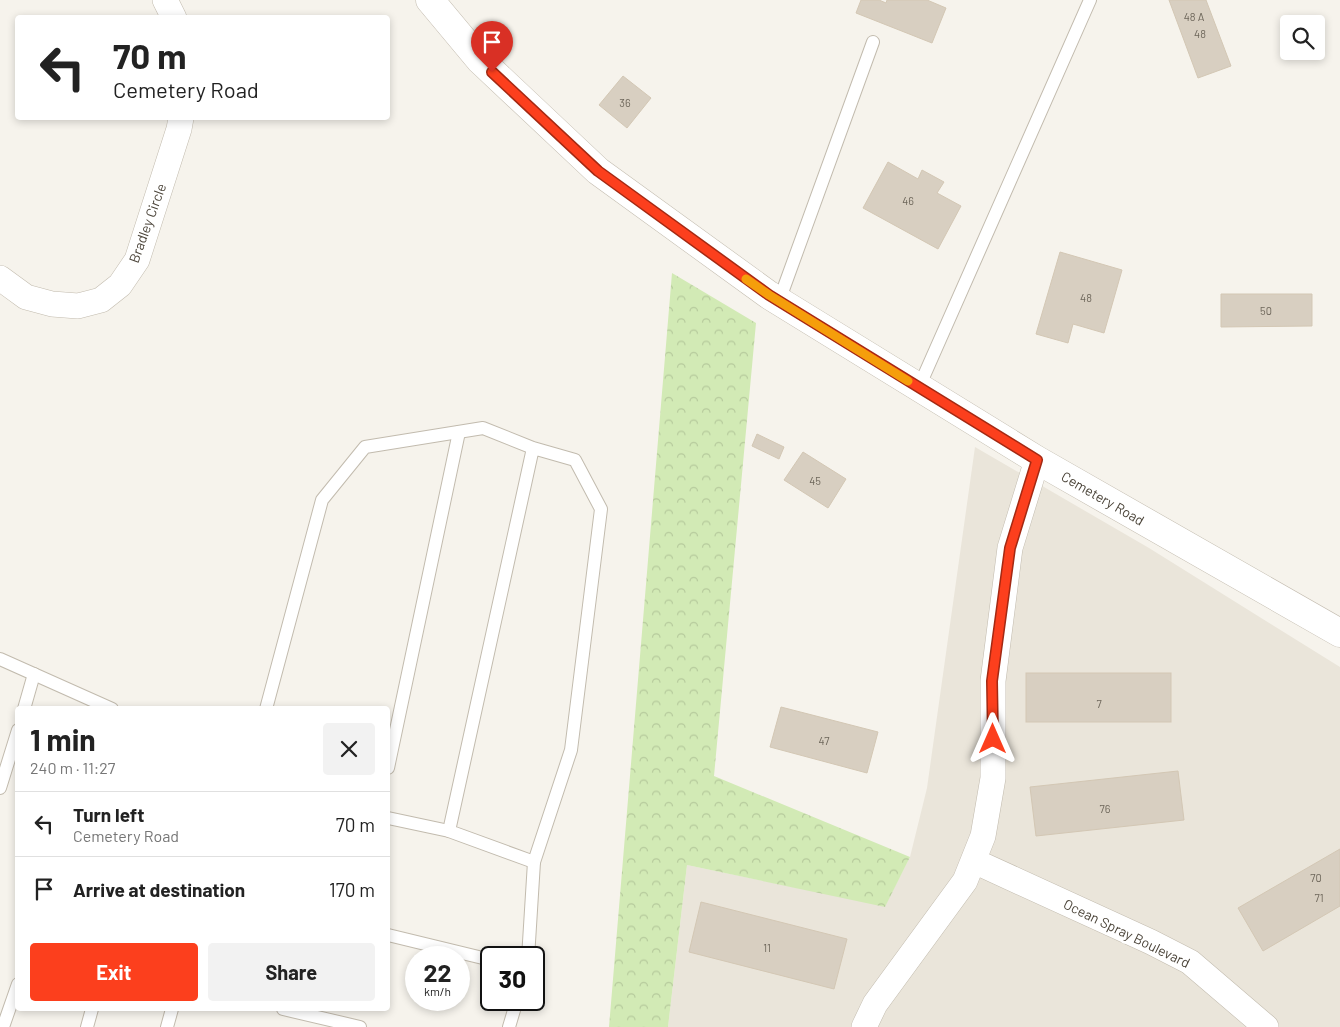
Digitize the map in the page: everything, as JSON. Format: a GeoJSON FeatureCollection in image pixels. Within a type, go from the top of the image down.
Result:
{"type":"FeatureCollection","features":[{"type":"Feature","properties":{"kind":"street"},"geometry":{"type":"LineString","coordinates":[[165,0],[172,15]]}},
{"type":"Feature","properties":{"kind":"street","name":"Cemetery Road"},"geometry":{"type":"LineString","coordinates":[[430,0],[480,60],[598,171],[779,301],[1037,460],[1340,634]]}},
{"type":"Feature","properties":{"kind":"street","name":"Bradley Circle"},"geometry":{"type":"LineString","coordinates":[[0,278],[26,297],[52,304],[78,306],[101,300],[120,285],[137,260],[181,120]]}},
{"type":"Feature","properties":{"kind":"street"},"geometry":{"type":"LineString","coordinates":[[864,1027],[875,1004],[965,881],[983,836],[993,778],[992,681],[1010,548],[1037,460]]}},
{"type":"Feature","properties":{"kind":"street","name":"Ocean Spray Boulevard"},"geometry":{"type":"LineString","coordinates":[[974,861],[1151,942],[1190,962],[1266,1027]]}},
{"type":"Feature","properties":{"kind":"lane"},"geometry":{"type":"LineString","coordinates":[[919,387],[1090,0]]}},
{"type":"Feature","properties":{"kind":"lane"},"geometry":{"type":"LineString","coordinates":[[779,301],[873,42]]}},
{"type":"Feature","properties":{"kind":"lane"},"geometry":{"type":"LineString","coordinates":[[267,706],[322,500],[365,446],[483,428],[533,448],[575,460],[602,510],[570,750],[534,862],[529,946]]}},
{"type":"Feature","properties":{"kind":"lane"},"geometry":{"type":"LineString","coordinates":[[390,759],[459,432]]}},
{"type":"Feature","properties":{"kind":"lane"},"geometry":{"type":"LineString","coordinates":[[449,831],[533,448]]}},
{"type":"Feature","properties":{"kind":"lane"},"geometry":{"type":"LineString","coordinates":[[0,659],[105,706]]}},
{"type":"Feature","properties":{"kind":"lane"},"geometry":{"type":"LineString","coordinates":[[25,706],[34,674]]}},
{"type":"Feature","properties":{"kind":"lane"},"geometry":{"type":"LineString","coordinates":[[0,788],[15,740]]}},
{"type":"Feature","properties":{"kind":"lane"},"geometry":{"type":"LineString","coordinates":[[390,818],[449,831],[534,862]]}},
{"type":"Feature","properties":{"kind":"lane"},"geometry":{"type":"LineString","coordinates":[[390,935],[480,957]]}},
{"type":"Feature","properties":{"kind":"lane"},"geometry":{"type":"LineString","coordinates":[[3,1027],[15,993]]}},
{"type":"Feature","properties":{"kind":"lane"},"geometry":{"type":"LineString","coordinates":[[87,1027],[91,1011]]}},
{"type":"Feature","properties":{"kind":"lane"},"geometry":{"type":"LineString","coordinates":[[167,1027],[171,1011]]}},
{"type":"Feature","properties":{"kind":"lane"},"geometry":{"type":"LineString","coordinates":[[292,1011],[360,1027]]}},
{"type":"Feature","properties":{"kind":"lane"},"geometry":{"type":"LineString","coordinates":[[509,1027],[514,1011]]}},
{"type":"Feature","properties":{"kind":"shaded area"},"geometry":{"type":"Polygon","coordinates":[[[975,447],[1149,548],[1340,667],[1340,1027],[668,1027],[687,865],[885,906],[910,857],[927,788],[975,447]]]}},
{"type":"Feature","properties":{"kind":"green space"},"geometry":{"type":"Polygon","coordinates":[[[672,273],[756,323],[714,776],[910,857],[885,907],[687,865],[668,1027],[609,1027],[672,273]]]}},
{"type":"Feature","properties":{"kind":"building"},"geometry":{"type":"Polygon","coordinates":[[[861,0],[879,0],[886,3],[887,0],[927,0],[946,8],[932,43],[856,13],[861,0]]]}},
{"type":"Feature","properties":{"kind":"building"},"geometry":{"type":"Polygon","coordinates":[[[1169,0],[1206,0],[1231,66],[1198,78],[1169,0]]]}},
{"type":"Feature","properties":{"kind":"building"},"geometry":{"type":"Polygon","coordinates":[[[623,76],[651,98],[627,128],[599,105],[623,76]]]}},
{"type":"Feature","properties":{"kind":"building"},"geometry":{"type":"Polygon","coordinates":[[[888,162],[918,179],[922,170],[944,182],[937,193],[961,206],[938,249],[863,208],[888,162]]]}},
{"type":"Feature","properties":{"kind":"building"},"geometry":{"type":"Polygon","coordinates":[[[1060,252],[1122,270],[1104,333],[1073,324],[1068,343],[1036,334],[1060,252]]]}},
{"type":"Feature","properties":{"kind":"building"},"geometry":{"type":"Polygon","coordinates":[[[1221,294],[1312,294],[1312,326],[1221,327],[1221,294]]]}},
{"type":"Feature","properties":{"kind":"building"},"geometry":{"type":"Polygon","coordinates":[[[757,434],[784,447],[779,459],[752,446],[757,434]]]}},
{"type":"Feature","properties":{"kind":"building"},"geometry":{"type":"Polygon","coordinates":[[[803,452],[846,479],[828,508],[784,480],[803,452]]]}},
{"type":"Feature","properties":{"kind":"building"},"geometry":{"type":"Polygon","coordinates":[[[1026,673],[1171,673],[1171,722],[1026,722],[1026,673]]]}},
{"type":"Feature","properties":{"kind":"building"},"geometry":{"type":"Polygon","coordinates":[[[781,707],[878,732],[867,773],[770,747],[781,707]]]}},
{"type":"Feature","properties":{"kind":"building"},"geometry":{"type":"Polygon","coordinates":[[[1178,771],[1184,820],[1036,836],[1030,787],[1178,771]]]}},
{"type":"Feature","properties":{"kind":"building"},"geometry":{"type":"Polygon","coordinates":[[[1340,849],[1340,906],[1263,951],[1238,908],[1340,849]]]}},
{"type":"Feature","properties":{"kind":"building"},"geometry":{"type":"Polygon","coordinates":[[[701,902],[847,939],[834,989],[689,952],[701,902]]]}},
{"type":"Feature","properties":{"kind":"slow traffic"},"geometry":{"type":"LineString","coordinates":[[746,279],[908,381]]}},
{"type":"Feature","properties":{"kind":"route"},"geometry":{"type":"LineString","coordinates":[[492,72],[598,171],[769,295],[1037,460],[1010,548],[992,681],[993,739]]}}]}
